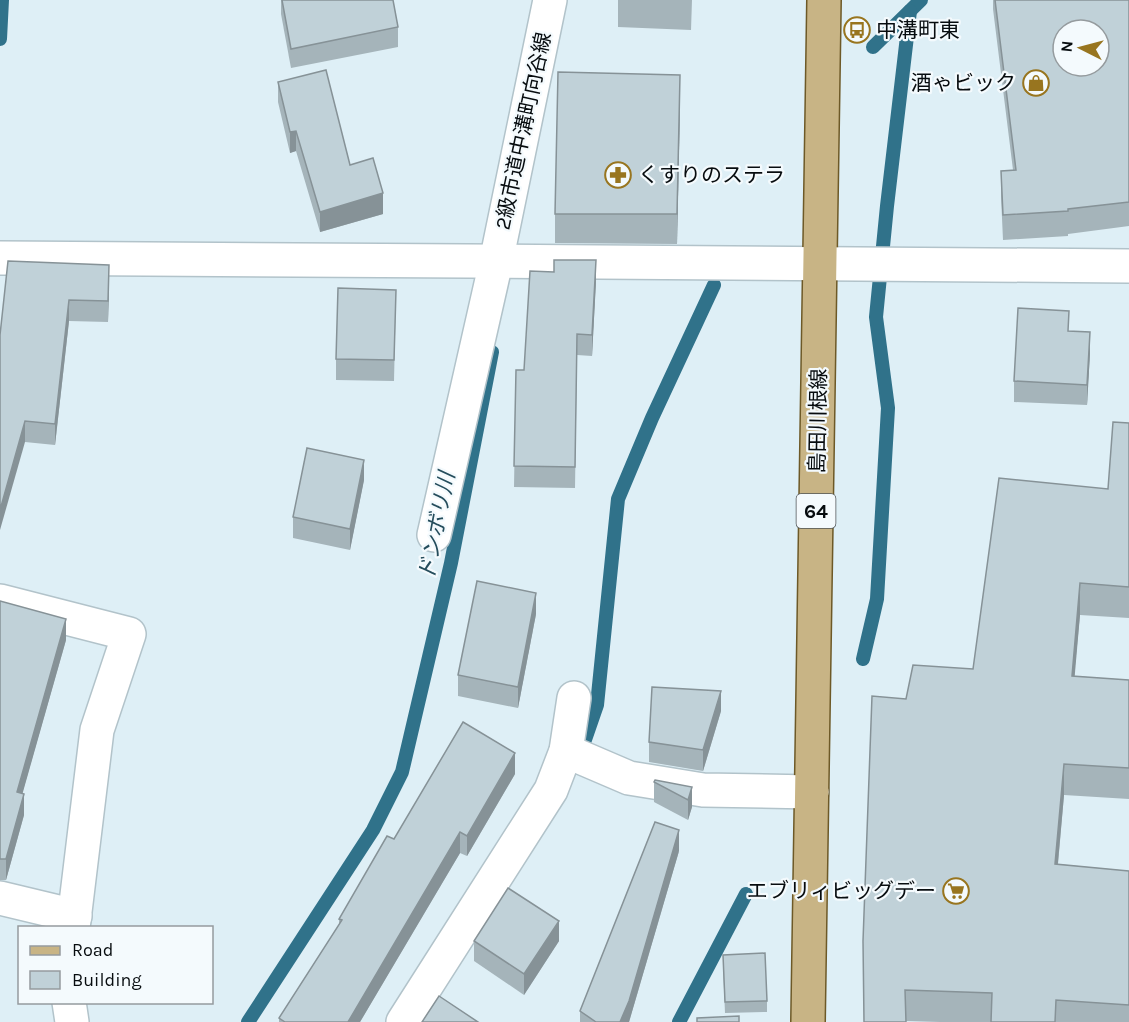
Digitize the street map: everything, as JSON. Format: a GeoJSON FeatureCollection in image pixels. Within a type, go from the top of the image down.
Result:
{"type":"FeatureCollection","features":[{"type":"Feature","properties":{"kind":"main road","name":"島田川根線"},"geometry":{"type":"LineString","coordinates":[[808,1022],[824,0]]}},
{"type":"Feature","properties":{"kind":"street","name":"2級市道中溝町向谷線"},"geometry":{"type":"LineString","coordinates":[[434,535],[496,262],[550,0]]}},
{"type":"Feature","properties":{"kind":"street"},"geometry":{"type":"LineString","coordinates":[[0,258],[1129,266]]}},
{"type":"Feature","properties":{"kind":"street"},"geometry":{"type":"LineString","coordinates":[[0,601],[129,634],[97,730],[74,922],[0,898]]}},
{"type":"Feature","properties":{"kind":"street"},"geometry":{"type":"LineString","coordinates":[[403,1022],[551,790],[566,751],[574,698]]}},
{"type":"Feature","properties":{"kind":"street"},"geometry":{"type":"LineString","coordinates":[[566,751],[629,778],[703,790],[812,792]]}},
{"type":"Feature","properties":{"kind":"street"},"geometry":{"type":"LineString","coordinates":[[69,1004],[72,1022]]}},
{"type":"Feature","properties":{"kind":"building"},"geometry":{"type":"Polygon","coordinates":[[[282,0],[393,0],[398,27],[291,49],[282,0]]]}},
{"type":"Feature","properties":{"kind":"building"},"geometry":{"type":"Polygon","coordinates":[[[995,0],[1129,0],[1129,202],[1068,209],[1068,211],[1003,215],[1001,171],[1016,170],[995,0]]]}},
{"type":"Feature","properties":{"kind":"building"},"geometry":{"type":"Polygon","coordinates":[[[326,70],[350,165],[373,158],[383,193],[320,212],[296,131],[290,132],[278,82],[326,70]]]}},
{"type":"Feature","properties":{"kind":"building"},"geometry":{"type":"Polygon","coordinates":[[[558,72],[680,75],[677,214],[555,214],[558,72]]]}},
{"type":"Feature","properties":{"kind":"building"},"geometry":{"type":"Polygon","coordinates":[[[554,260],[596,260],[592,335],[577,334],[575,467],[514,466],[516,370],[524,370],[530,271],[554,272],[554,260]]]}},
{"type":"Feature","properties":{"kind":"building"},"geometry":{"type":"Polygon","coordinates":[[[8,261],[109,265],[108,301],[69,300],[55,424],[25,421],[0,510],[0,335],[8,261]]]}},
{"type":"Feature","properties":{"kind":"building"},"geometry":{"type":"Polygon","coordinates":[[[338,288],[396,290],[394,360],[336,359],[338,288]]]}},
{"type":"Feature","properties":{"kind":"building"},"geometry":{"type":"Polygon","coordinates":[[[1018,308],[1069,311],[1068,331],[1090,332],[1087,385],[1014,381],[1018,308]]]}},
{"type":"Feature","properties":{"kind":"building"},"geometry":{"type":"Polygon","coordinates":[[[1113,422],[1129,423],[1129,587],[1080,583],[1072,676],[1129,680],[1129,768],[1064,764],[1055,864],[1129,871],[1129,1005],[1056,1000],[1055,1022],[991,1022],[992,993],[905,990],[906,1022],[864,1022],[863,941],[872,696],[906,699],[913,665],[973,669],[999,478],[1108,489],[1113,422]]]}},
{"type":"Feature","properties":{"kind":"building"},"geometry":{"type":"Polygon","coordinates":[[[307,448],[364,460],[350,529],[293,517],[307,448]]]}},
{"type":"Feature","properties":{"kind":"building"},"geometry":{"type":"Polygon","coordinates":[[[477,581],[536,593],[518,687],[458,675],[477,581]]]}},
{"type":"Feature","properties":{"kind":"building"},"geometry":{"type":"Polygon","coordinates":[[[0,601],[66,619],[17,792],[24,794],[6,859],[0,859],[0,601]]]}},
{"type":"Feature","properties":{"kind":"building"},"geometry":{"type":"Polygon","coordinates":[[[652,687],[721,691],[703,750],[649,742],[652,687]]]}},
{"type":"Feature","properties":{"kind":"building"},"geometry":{"type":"Polygon","coordinates":[[[463,722],[515,753],[467,836],[460,832],[348,1022],[285,1022],[279,1018],[342,920],[339,919],[387,836],[394,839],[463,722]]]}},
{"type":"Feature","properties":{"kind":"building"},"geometry":{"type":"Polygon","coordinates":[[[655,780],[692,787],[688,800],[654,782],[655,780]]]}},
{"type":"Feature","properties":{"kind":"building"},"geometry":{"type":"Polygon","coordinates":[[[655,822],[679,830],[629,1001],[620,1022],[596,1022],[580,1011],[655,822]]]}},
{"type":"Feature","properties":{"kind":"building"},"geometry":{"type":"Polygon","coordinates":[[[508,888],[559,921],[524,974],[474,941],[508,888]]]}},
{"type":"Feature","properties":{"kind":"building"},"geometry":{"type":"Polygon","coordinates":[[[765,953],[767,1001],[725,1002],[723,955],[765,953]]]}},
{"type":"Feature","properties":{"kind":"building"},"geometry":{"type":"Polygon","coordinates":[[[439,996],[478,1022],[422,1022],[439,996]]]}},
{"type":"Feature","properties":{"kind":"building"},"geometry":{"type":"Polygon","coordinates":[[[739,1016],[739,1022],[697,1022],[697,1018],[739,1016]]]}},
{"type":"Feature","properties":{"kind":"waterway"},"geometry":{"type":"LineString","coordinates":[[0,39],[2,0]]}},
{"type":"Feature","properties":{"kind":"waterway"},"geometry":{"type":"LineString","coordinates":[[873,47],[921,0]]}},
{"type":"Feature","properties":{"kind":"waterway"},"geometry":{"type":"LineString","coordinates":[[863,659],[877,599],[888,408],[876,317],[910,11]]}},
{"type":"Feature","properties":{"kind":"waterway"},"geometry":{"type":"LineString","coordinates":[[579,757],[597,705],[618,499],[652,418],[714,285]]}},
{"type":"Feature","properties":{"kind":"waterway","name":"ドンボリ川"},"geometry":{"type":"LineString","coordinates":[[248,1022],[373,830],[402,772],[451,563],[492,352]]}},
{"type":"Feature","properties":{"kind":"waterway"},"geometry":{"type":"LineString","coordinates":[[679,1022],[746,894]]}},
{"type":"Feature","properties":{"kind":"place","name":"中溝町東"},"geometry":{"type":"Point","coordinates":[857,30]}},
{"type":"Feature","properties":{"kind":"place","name":"酒ゃビック"},"geometry":{"type":"Point","coordinates":[1036,83]}},
{"type":"Feature","properties":{"kind":"place","name":"くすりのステラ"},"geometry":{"type":"Point","coordinates":[618,175]}},
{"type":"Feature","properties":{"kind":"place","name":"エブリィビッグデー"},"geometry":{"type":"Point","coordinates":[956,891]}}]}
